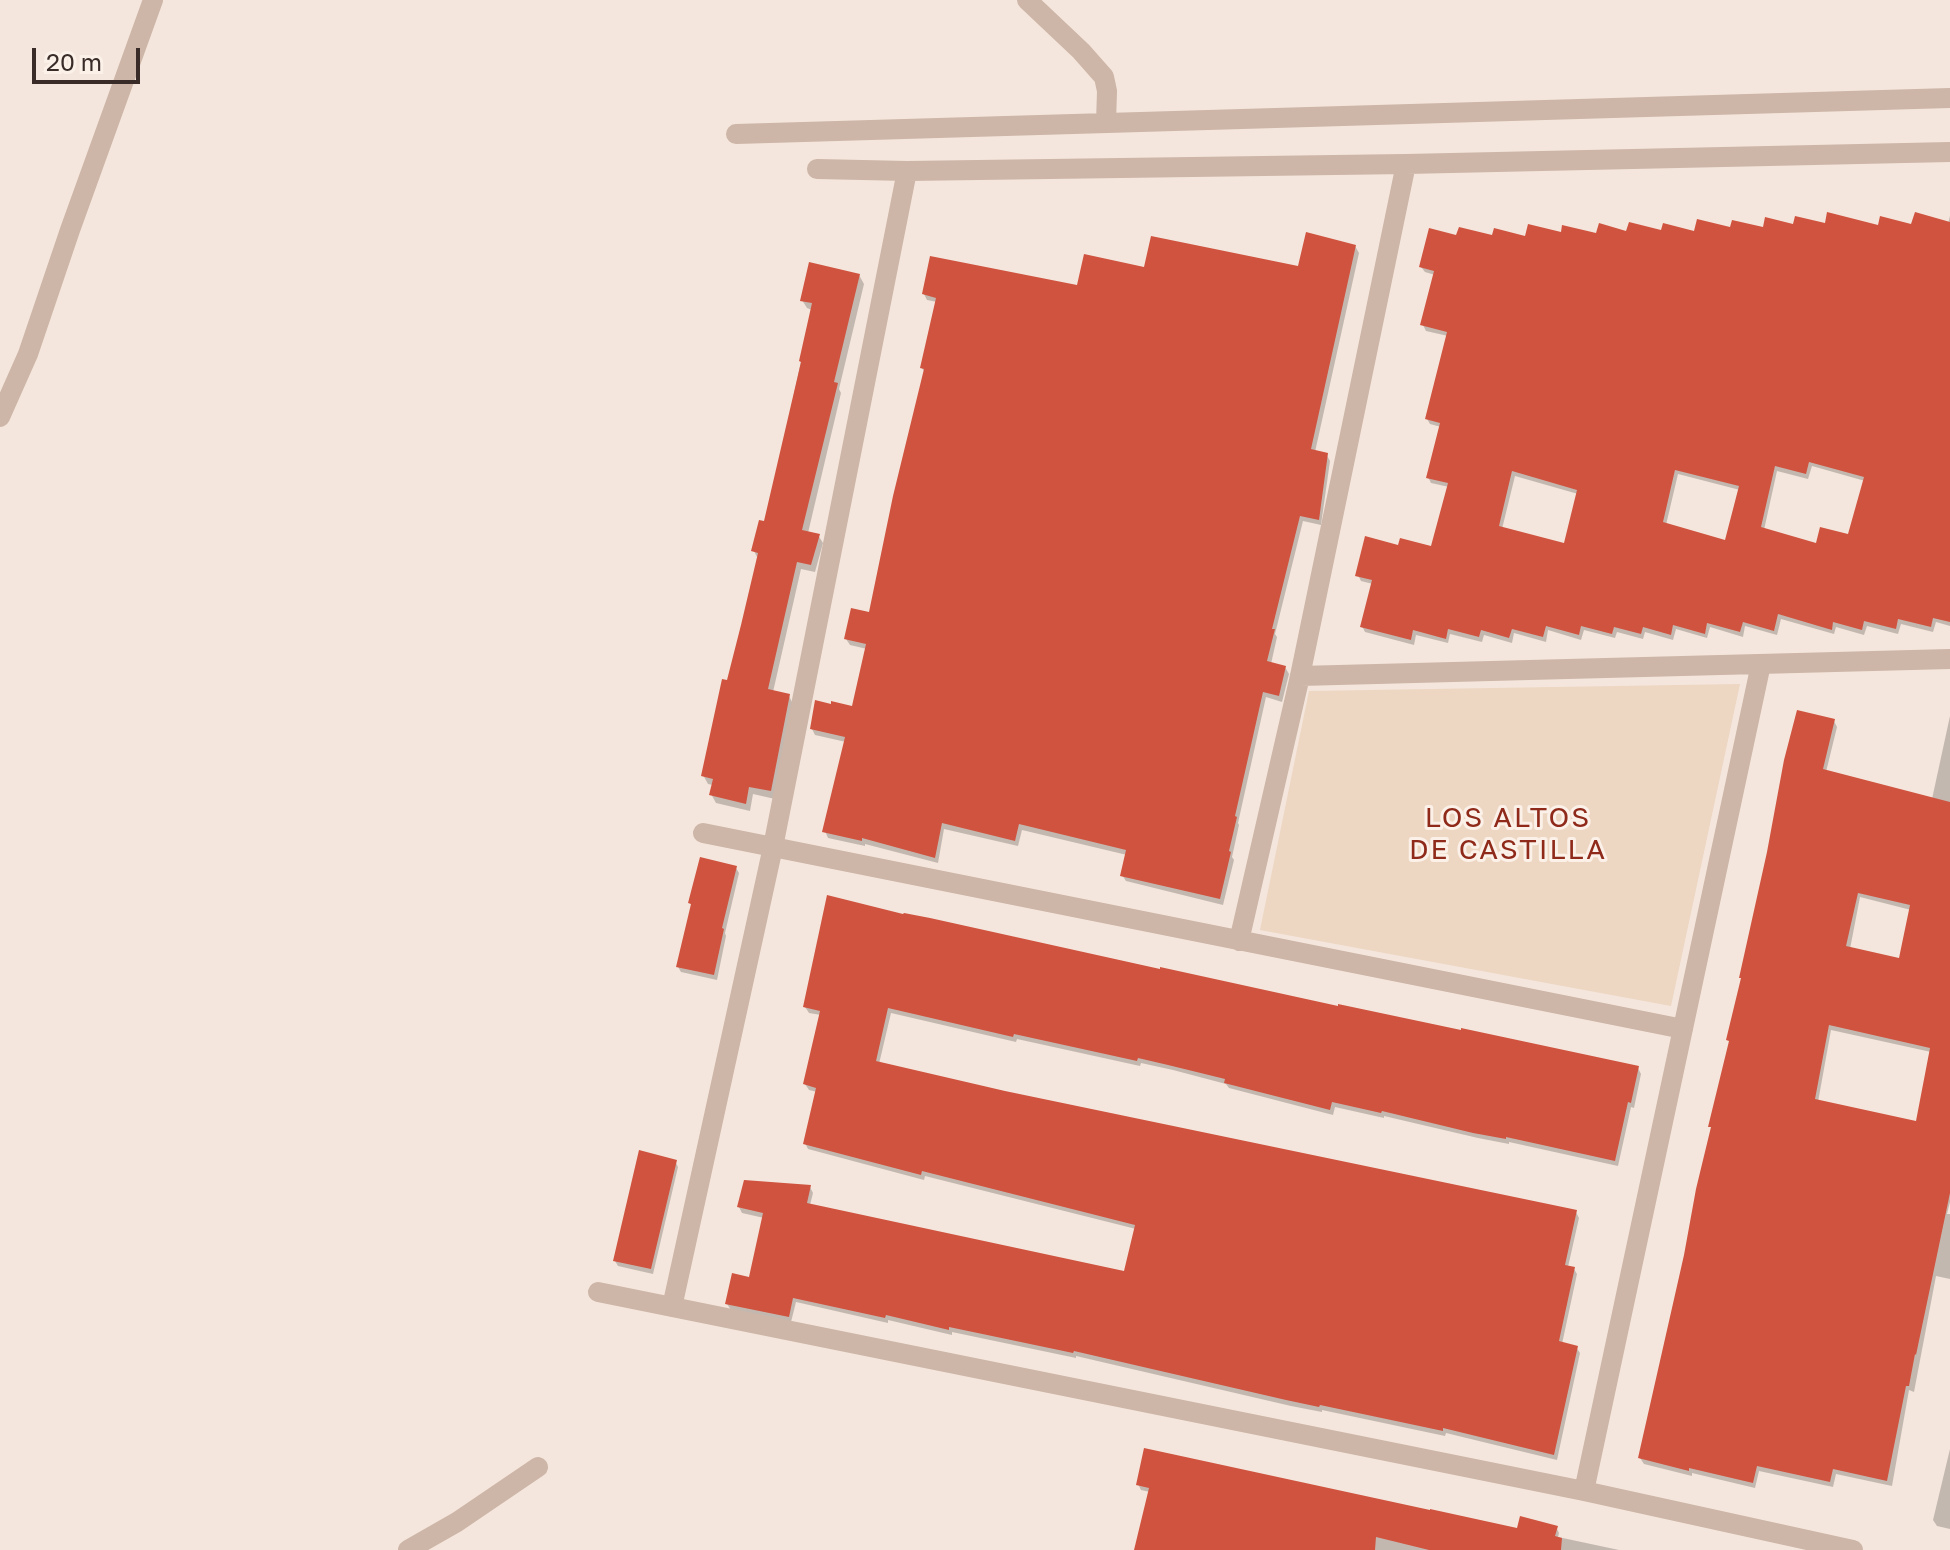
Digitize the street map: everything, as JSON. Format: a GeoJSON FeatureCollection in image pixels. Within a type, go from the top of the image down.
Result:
{"type":"FeatureCollection","features":[{"type":"Feature","properties":{"kind":"street"},"geometry":{"type":"LineString","coordinates":[[0,417],[28,354],[153,0]]}},
{"type":"Feature","properties":{"kind":"street"},"geometry":{"type":"LineString","coordinates":[[1027,0],[1104,77],[1106,123]]}},
{"type":"Feature","properties":{"kind":"street"},"geometry":{"type":"LineString","coordinates":[[736,134],[1950,98]]}},
{"type":"Feature","properties":{"kind":"street"},"geometry":{"type":"LineString","coordinates":[[817,169],[907,171],[1406,164],[1950,152]]}},
{"type":"Feature","properties":{"kind":"street"},"geometry":{"type":"LineString","coordinates":[[1239,941],[1300,676],[1406,164]]}},
{"type":"Feature","properties":{"kind":"street"},"geometry":{"type":"LineString","coordinates":[[672,1307],[773,847],[907,171]]}},
{"type":"Feature","properties":{"kind":"street"},"geometry":{"type":"LineString","coordinates":[[1300,676],[1950,659]]}},
{"type":"Feature","properties":{"kind":"street"},"geometry":{"type":"LineString","coordinates":[[1584,1491],[1761,664]]}},
{"type":"Feature","properties":{"kind":"street"},"geometry":{"type":"LineString","coordinates":[[703,833],[1683,1029]]}},
{"type":"Feature","properties":{"kind":"street"},"geometry":{"type":"LineString","coordinates":[[598,1292],[1584,1491],[1853,1550]]}},
{"type":"Feature","properties":{"kind":"street"},"geometry":{"type":"LineString","coordinates":[[408,1550],[457,1522],[538,1467]]}},
{"type":"Feature","properties":{"kind":"shaded area"},"geometry":{"type":"Polygon","coordinates":[[[1740,684],[1671,1006],[1260,930],[1309,691],[1740,684]]]}},
{"type":"Feature","properties":{"kind":"building"},"geometry":{"type":"Polygon","coordinates":[[[1827,212],[1878,225],[1880,216],[1911,224],[1915,212],[1950,222],[1950,622],[1933,618],[1931,627],[1898,619],[1896,629],[1864,621],[1862,630],[1833,622],[1832,630],[1778,614],[1774,631],[1743,622],[1740,632],[1707,623],[1705,634],[1673,625],[1671,635],[1643,627],[1641,634],[1614,627],[1612,634],[1581,626],[1579,635],[1546,626],[1543,637],[1512,629],[1509,638],[1481,630],[1479,637],[1448,629],[1446,639],[1413,630],[1411,640],[1360,627],[1372,580],[1355,576],[1365,536],[1398,545],[1400,538],[1431,546],[1448,483],[1426,478],[1440,423],[1425,419],[1447,332],[1420,325],[1434,271],[1419,267],[1429,228],[1456,235],[1459,227],[1492,235],[1494,228],[1525,236],[1528,224],[1561,232],[1562,225],[1596,233],[1599,223],[1626,231],[1629,222],[1661,230],[1663,223],[1694,231],[1697,219],[1730,227],[1732,220],[1763,227],[1765,217],[1793,224],[1795,216],[1825,223],[1827,212]],[[1809,462],[1806,474],[1775,466],[1761,527],[1816,543],[1820,527],[1848,534],[1864,477],[1809,462]],[[1675,470],[1663,522],[1725,540],[1739,486],[1675,470]],[[1512,471],[1499,526],[1564,543],[1577,490],[1512,471]]]}},
{"type":"Feature","properties":{"kind":"building"},"geometry":{"type":"Polygon","coordinates":[[[1306,232],[1356,245],[1311,449],[1328,453],[1319,520],[1300,516],[1267,661],[1286,666],[1279,696],[1263,692],[1220,899],[1120,876],[1126,850],[1019,824],[1015,841],[942,823],[935,858],[862,838],[862,841],[822,832],[845,737],[810,729],[815,700],[852,706],[866,644],[844,639],[851,608],[869,612],[924,369],[920,368],[936,298],[922,294],[930,256],[1077,285],[1084,254],[1144,267],[1151,236],[1298,266],[1306,232]]]}},
{"type":"Feature","properties":{"kind":"building"},"geometry":{"type":"Polygon","coordinates":[[[809,262],[860,274],[834,382],[838,383],[802,530],[820,534],[811,565],[797,562],[768,689],[790,694],[771,791],[749,787],[746,804],[709,795],[713,779],[701,776],[722,679],[727,680],[758,553],[751,551],[759,520],[764,521],[801,362],[812,303],[800,301],[809,262]]]}},
{"type":"Feature","properties":{"kind":"building"},"geometry":{"type":"Polygon","coordinates":[[[1797,710],[1835,719],[1823,769],[1950,802],[1950,1193],[1887,1481],[1833,1469],[1830,1482],[1757,1466],[1753,1483],[1638,1458],[1729,1041],[1726,1040],[1797,710]],[[1858,893],[1846,946],[1899,958],[1910,905],[1858,893]],[[1829,1025],[1815,1099],[1916,1121],[1930,1048],[1829,1025]]]}},
{"type":"Feature","properties":{"kind":"building"},"geometry":{"type":"Polygon","coordinates":[[[700,857],[737,866],[714,975],[676,967],[700,857]]]}},
{"type":"Feature","properties":{"kind":"building"},"geometry":{"type":"Polygon","coordinates":[[[827,895],[1160,969],[1639,1066],[1615,1161],[1332,1102],[1330,1110],[1224,1083],[1225,1079],[1138,1058],[1137,1061],[1014,1034],[1013,1037],[888,1008],[876,1061],[1005,1091],[1577,1210],[1565,1265],[1575,1267],[1559,1341],[1578,1346],[1554,1455],[1443,1428],[1443,1431],[1286,1400],[1074,1351],[949,1327],[949,1330],[886,1315],[885,1318],[793,1298],[789,1317],[725,1304],[732,1273],[749,1277],[763,1213],[737,1207],[744,1180],[811,1185],[807,1203],[1124,1271],[1135,1225],[803,1144],[816,1088],[803,1084],[820,1011],[803,1007],[827,895]]]}},
{"type":"Feature","properties":{"kind":"building"},"geometry":{"type":"Polygon","coordinates":[[[639,1150],[677,1160],[651,1269],[613,1261],[639,1150]]]}},
{"type":"Feature","properties":{"kind":"building"},"geometry":{"type":"Polygon","coordinates":[[[1144,1448],[1517,1528],[1520,1516],[1558,1526],[1555,1536],[1562,1538],[1561,1550],[1429,1550],[1376,1537],[1375,1550],[1134,1550],[1149,1488],[1136,1485],[1144,1448]]]}},
{"type":"Feature","properties":{"kind":"district","name":"LOS ALTOS DE CASTILLA"},"geometry":{"type":"Point","coordinates":[1508,834]}}]}
